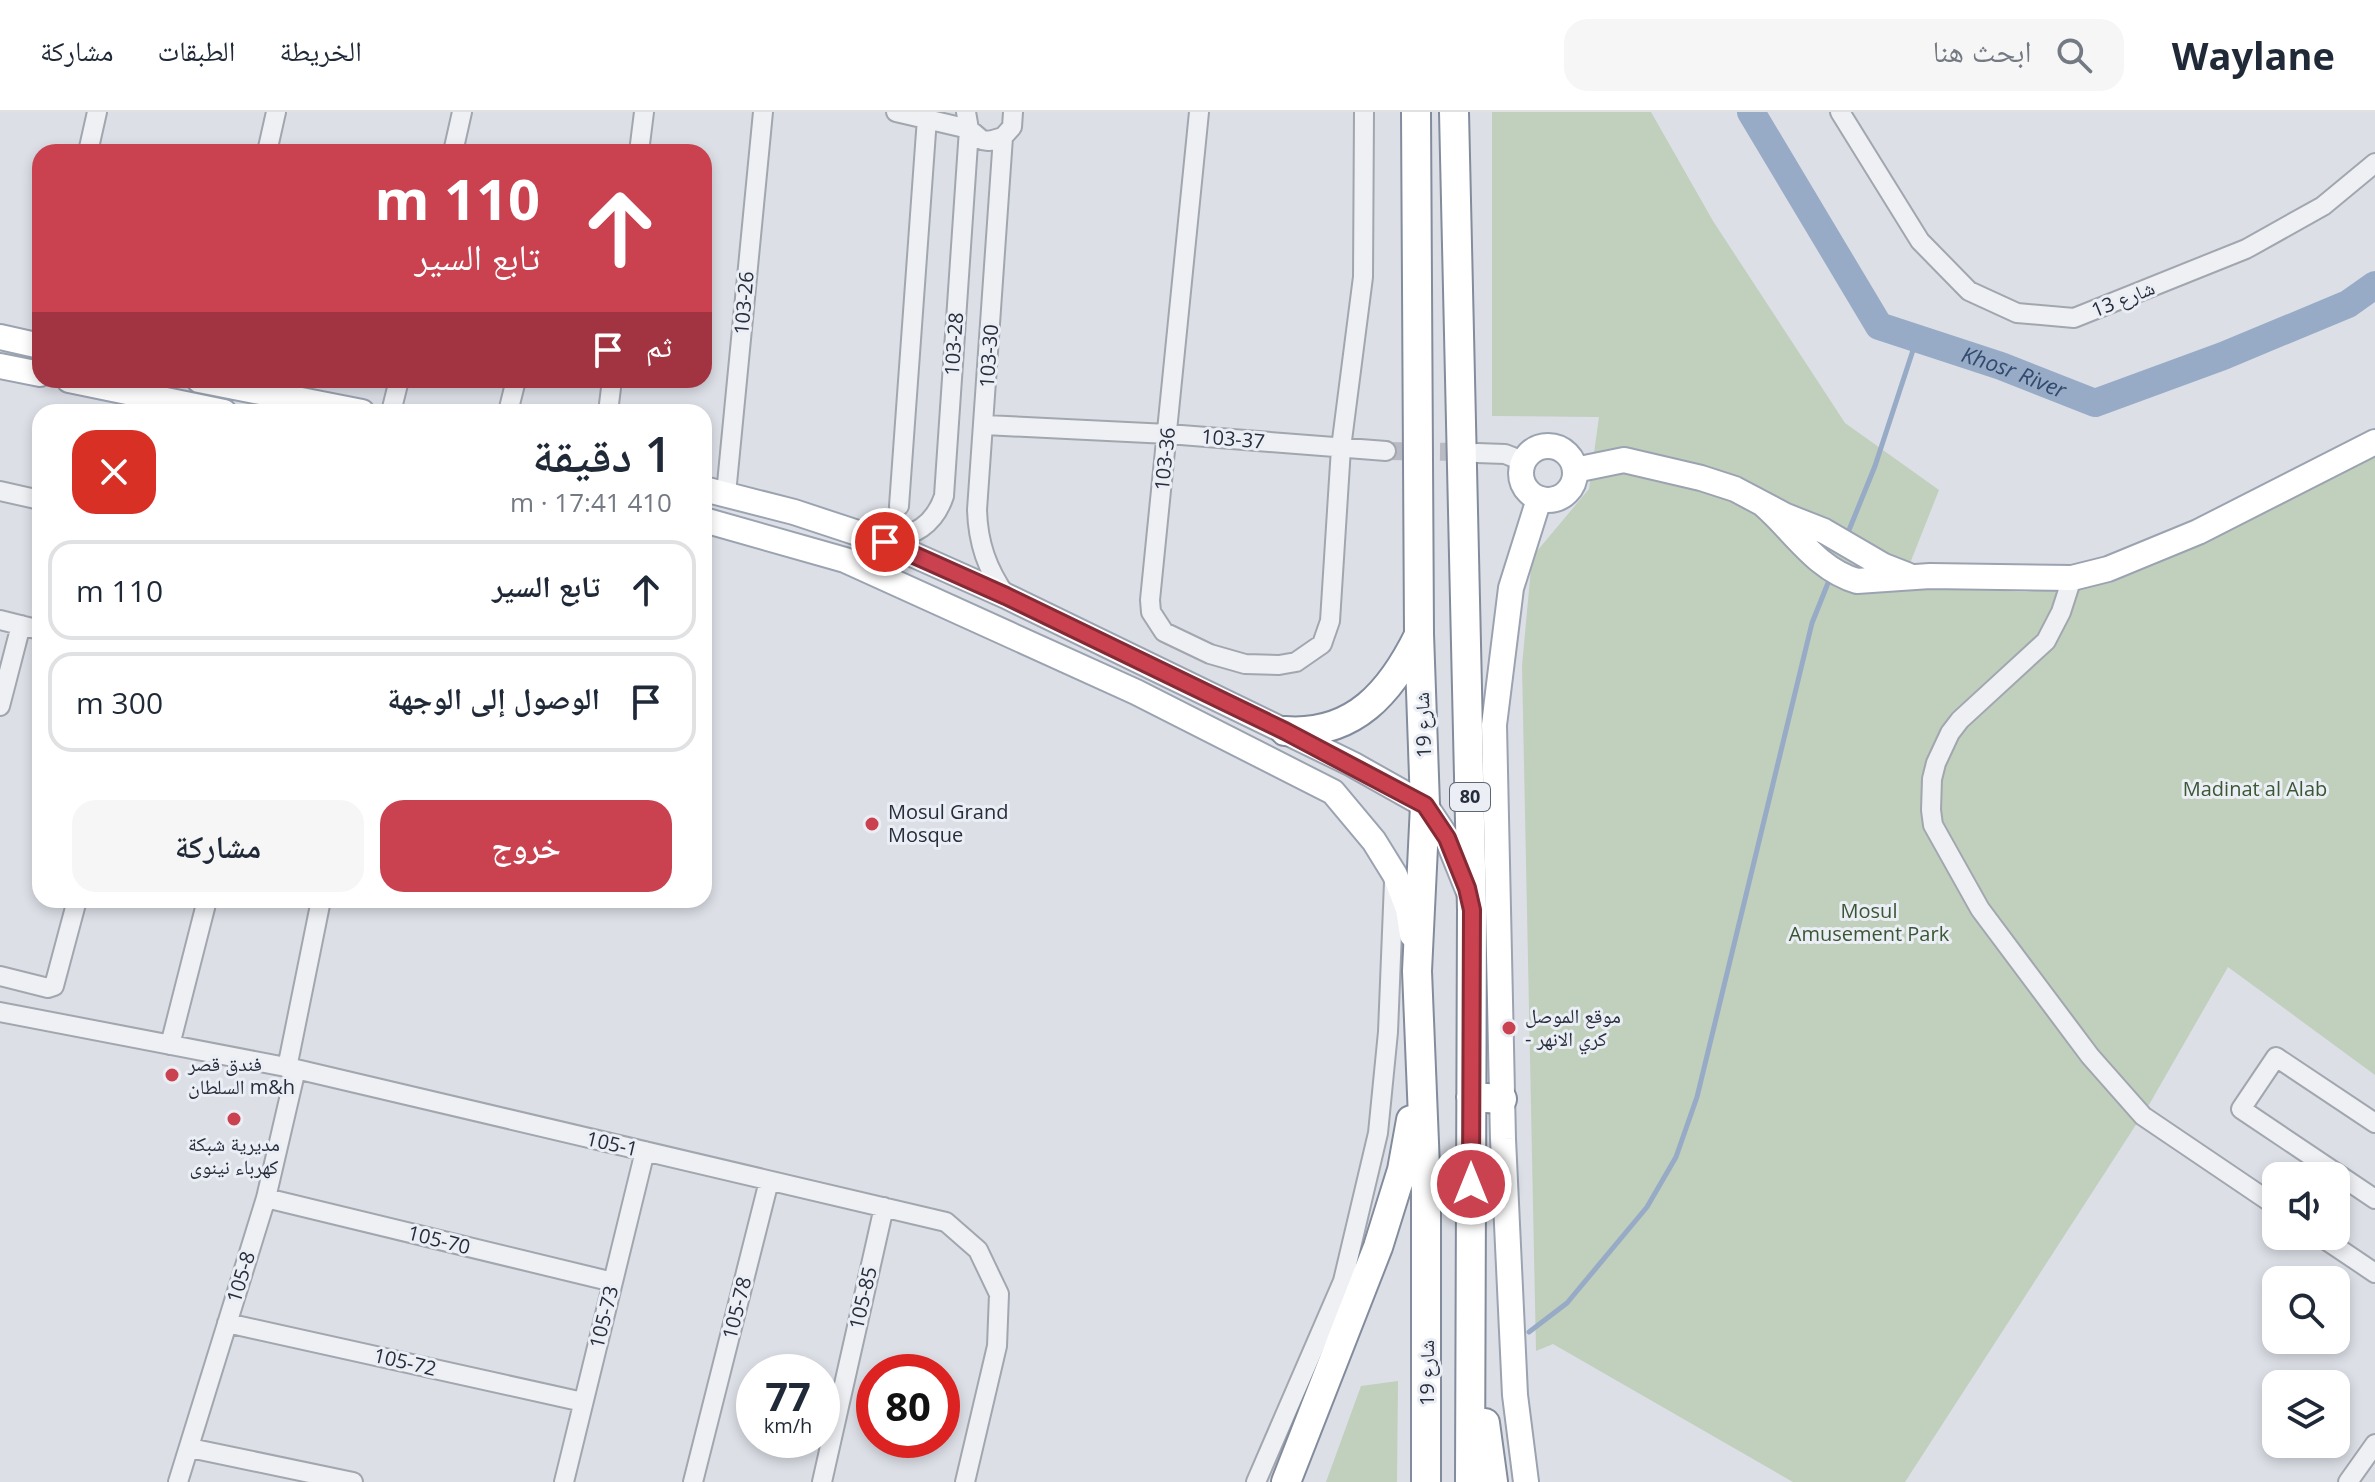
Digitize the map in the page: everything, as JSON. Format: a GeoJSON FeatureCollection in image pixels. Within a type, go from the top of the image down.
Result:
{"type":"FeatureCollection","features":[{"type":"Feature","properties":{"kind":"highway","name":"شارع 19"},"geometry":{"type":"LineString","coordinates":[[1416,112],[1419,634],[1425,805],[1417,971],[1426,1192],[1426,1482]]}},
{"type":"Feature","properties":{"kind":"highway","name":"80"},"geometry":{"type":"LineString","coordinates":[[1454,112],[1472,910],[1470,1482]]}},
{"type":"Feature","properties":{"kind":"highway"},"geometry":{"type":"LineString","coordinates":[[1285,731],[1327,729],[1366,708],[1397,676],[1419,634]]}},
{"type":"Feature","properties":{"kind":"highway"},"geometry":{"type":"LineString","coordinates":[[1286,1482],[1378,1247],[1402,1170],[1409,1136],[1418,1039]]}},
{"type":"Feature","properties":{"kind":"highway"},"geometry":{"type":"LineString","coordinates":[[1471,1097],[1502,1099]]}},
{"type":"Feature","properties":{"kind":"highway"},"geometry":{"type":"LineString","coordinates":[[1471,1300],[1493,1482]]}},
{"type":"Feature","properties":{"kind":"main road"},"geometry":{"type":"LineString","coordinates":[[0,337],[32,343]]}},
{"type":"Feature","properties":{"kind":"main road"},"geometry":{"type":"LineString","coordinates":[[0,366],[32,372]]}},
{"type":"Feature","properties":{"kind":"main road"},"geometry":{"type":"LineString","coordinates":[[106,388],[181,404]]}},
{"type":"Feature","properties":{"kind":"main road"},"geometry":{"type":"LineString","coordinates":[[245,388],[323,404]]}},
{"type":"Feature","properties":{"kind":"main road"},"geometry":{"type":"LineString","coordinates":[[1764,505],[1811,554],[1847,578],[1869,582],[1918,577],[2072,578],[2140,558],[2198,532],[2375,442]]}},
{"type":"Feature","properties":{"kind":"main road"},"geometry":{"type":"LineString","coordinates":[[1554,446],[1569,456],[1575,470],[1574,481],[1564,495],[1556,499],[1539,499],[1525,488],[1521,479],[1523,461],[1536,448],[1554,446]]}},
{"type":"Feature","properties":{"kind":"main road"},"geometry":{"type":"LineString","coordinates":[[1575,470],[1624,460],[1735,489],[1824,531],[1867,558],[1899,573],[1918,577]]}},
{"type":"Feature","properties":{"kind":"main road"},"geometry":{"type":"LineString","coordinates":[[715,492],[794,512],[885,542],[1006,596],[1352,764],[1425,805],[1447,838],[1467,888],[1472,910]]}},
{"type":"Feature","properties":{"kind":"main road"},"geometry":{"type":"LineString","coordinates":[[1526,1482],[1515,1395],[1502,1099],[1494,725],[1511,588],[1539,499]]}},
{"type":"Feature","properties":{"kind":"main road"},"geometry":{"type":"LineString","coordinates":[[712,522],[845,560],[1136,692],[1333,792],[1374,841],[1395,875],[1408,909],[1417,971]]}},
{"type":"Feature","properties":{"kind":"main road"},"geometry":{"type":"LineString","coordinates":[[1333,792],[1352,764]]}},
{"type":"Feature","properties":{"kind":"street"},"geometry":{"type":"LineString","coordinates":[[90,144],[97,112]]}},
{"type":"Feature","properties":{"kind":"street"},"geometry":{"type":"LineString","coordinates":[[269,144],[276,112]]}},
{"type":"Feature","properties":{"kind":"street"},"geometry":{"type":"LineString","coordinates":[[455,144],[462,112]]}},
{"type":"Feature","properties":{"kind":"street"},"geometry":{"type":"LineString","coordinates":[[640,144],[644,112]]}},
{"type":"Feature","properties":{"kind":"street","name":"103-26"},"geometry":{"type":"LineString","coordinates":[[715,492],[763,112]]}},
{"type":"Feature","properties":{"kind":"street"},"geometry":{"type":"LineString","coordinates":[[896,112],[968,121],[982,140],[1003,137]]}},
{"type":"Feature","properties":{"kind":"street","name":"103-30"},"geometry":{"type":"LineString","coordinates":[[1006,596],[987,564],[979,537],[977,510],[1003,137],[1012,127],[1013,112]]}},
{"type":"Feature","properties":{"kind":"street","name":"103-36"},"geometry":{"type":"LineString","coordinates":[[1199,112],[1150,600],[1157,623],[1174,639],[1245,664],[1296,662],[1322,644],[1330,621],[1341,448]]}},
{"type":"Feature","properties":{"kind":"street"},"geometry":{"type":"LineString","coordinates":[[1341,448],[1363,277],[1364,112]]}},
{"type":"Feature","properties":{"kind":"street","name":"شارع 13"},"geometry":{"type":"LineString","coordinates":[[1847,116],[1920,241],[1969,291],[2017,313],[2045,316],[2074,318],[2246,249],[2323,206],[2375,163]]}},
{"type":"Feature","properties":{"kind":"street"},"geometry":{"type":"LineString","coordinates":[[899,506],[927,118]]}},
{"type":"Feature","properties":{"kind":"street","name":"103-28"},"geometry":{"type":"LineString","coordinates":[[885,542],[921,530],[936,515],[944,496],[968,121]]}},
{"type":"Feature","properties":{"kind":"street","name":"103-37"},"geometry":{"type":"LineString","coordinates":[[985,425],[1168,434],[1386,451]]}},
{"type":"Feature","properties":{"kind":"street"},"geometry":{"type":"LineString","coordinates":[[1477,453],[1505,454],[1523,461]]}},
{"type":"Feature","properties":{"kind":"street"},"geometry":{"type":"LineString","coordinates":[[0,491],[32,498]]}},
{"type":"Feature","properties":{"kind":"street"},"geometry":{"type":"LineString","coordinates":[[2072,578],[2061,612],[2046,641],[1960,720],[1950,733],[1932,779],[1933,825],[1980,909],[2114,1086],[2143,1116],[2262,1197]]}},
{"type":"Feature","properties":{"kind":"street"},"geometry":{"type":"LineString","coordinates":[[0,620],[32,628]]}},
{"type":"Feature","properties":{"kind":"street"},"geometry":{"type":"LineString","coordinates":[[0,706],[21,625]]}},
{"type":"Feature","properties":{"kind":"street"},"geometry":{"type":"LineString","coordinates":[[1256,1482],[1343,1281],[1378,1133],[1388,1032],[1395,875]]}},
{"type":"Feature","properties":{"kind":"street"},"geometry":{"type":"LineString","coordinates":[[0,977],[48,988],[54,986],[75,908]]}},
{"type":"Feature","properties":{"kind":"street"},"geometry":{"type":"LineString","coordinates":[[170,1045],[205,908]]}},
{"type":"Feature","properties":{"kind":"street","name":"105-8"},"geometry":{"type":"LineString","coordinates":[[178,1482],[266,1198],[320,908]]}},
{"type":"Feature","properties":{"kind":"street","name":"105-1"},"geometry":{"type":"LineString","coordinates":[[0,1012],[292,1069],[946,1222],[978,1250],[999,1294],[997,1346],[965,1482]]}},
{"type":"Feature","properties":{"kind":"street"},"geometry":{"type":"LineString","coordinates":[[2375,1123],[2276,1057],[2241,1109],[2375,1199]]}},
{"type":"Feature","properties":{"kind":"street","name":"105-73"},"geometry":{"type":"LineString","coordinates":[[564,1482],[645,1151]]}},
{"type":"Feature","properties":{"kind":"street","name":"105-78"},"geometry":{"type":"LineString","coordinates":[[693,1482],[769,1181]]}},
{"type":"Feature","properties":{"kind":"street","name":"105-70"},"geometry":{"type":"LineString","coordinates":[[266,1198],[613,1282]]}},
{"type":"Feature","properties":{"kind":"street","name":"105-85"},"geometry":{"type":"LineString","coordinates":[[822,1482],[884,1207]]}},
{"type":"Feature","properties":{"kind":"street"},"geometry":{"type":"LineString","coordinates":[[2341,1250],[2375,1273]]}},
{"type":"Feature","properties":{"kind":"street","name":"105-72"},"geometry":{"type":"LineString","coordinates":[[227,1323],[583,1402]]}},
{"type":"Feature","properties":{"kind":"street"},"geometry":{"type":"LineString","coordinates":[[2348,1482],[2375,1444]]}},
{"type":"Feature","properties":{"kind":"street"},"geometry":{"type":"LineString","coordinates":[[190,1448],[343,1481]]}},
{"type":"Feature","properties":{"kind":"green space","name":"Mosul Amusement Park"},"geometry":{"type":"Polygon","coordinates":[[[1492,112],[1651,112],[1713,221],[1845,423],[1939,490],[1901,586],[2025,592],[2105,584],[2155,565],[2375,452],[2375,1075],[2228,967],[2150,1103],[1905,1482],[1793,1482],[1553,1344],[1536,1351],[1522,666],[1532,557],[1589,489],[1599,417],[1492,416],[1492,112]]]}},
{"type":"Feature","properties":{"kind":"green space"},"geometry":{"type":"Polygon","coordinates":[[[1398,1381],[1397,1482],[1326,1482],[1361,1386],[1398,1381]]]}},
{"type":"Feature","properties":{"kind":"waterway","name":"Khosr River"},"geometry":{"type":"LineString","coordinates":[[1751,112],[1879,326],[2001,366],[2095,403],[2223,356],[2348,304],[2375,285]]}},
{"type":"Feature","properties":{"kind":"waterway"},"geometry":{"type":"LineString","coordinates":[[1847,535],[1875,466],[1917,338]]}},
{"type":"Feature","properties":{"kind":"waterway"},"geometry":{"type":"LineString","coordinates":[[1529,1332],[1567,1303],[1647,1207],[1676,1157],[1697,1097],[1812,623],[1830,578]]}},
{"type":"Feature","properties":{"kind":"tunnel"},"geometry":{"type":"LineString","coordinates":[[1386,451],[1471,452]]}},
{"type":"Feature","properties":{"kind":"place","name":"Mosul Grand Mosque"},"geometry":{"type":"Point","coordinates":[872,824]}},
{"type":"Feature","properties":{"kind":"place","name":"موقع الموصل - كري الانهر"},"geometry":{"type":"Point","coordinates":[1509,1028]}},
{"type":"Feature","properties":{"kind":"place","name":"فندق قصر السلطان m&h"},"geometry":{"type":"Point","coordinates":[172,1075]}},
{"type":"Feature","properties":{"kind":"place","name":"مديرية شبكة كهرباء نينوى"},"geometry":{"type":"Point","coordinates":[234,1119]}},
{"type":"Feature","properties":{"kind":"route"},"geometry":{"type":"LineString","coordinates":[[885,542],[1006,596],[1285,731],[1425,805],[1447,838],[1467,888],[1472,910],[1471,1184]]}},
{"type":"Feature","properties":{"kind":"park label","name":"Madinat al Alab"},"geometry":{"type":"Point","coordinates":[2255,789]}}]}
